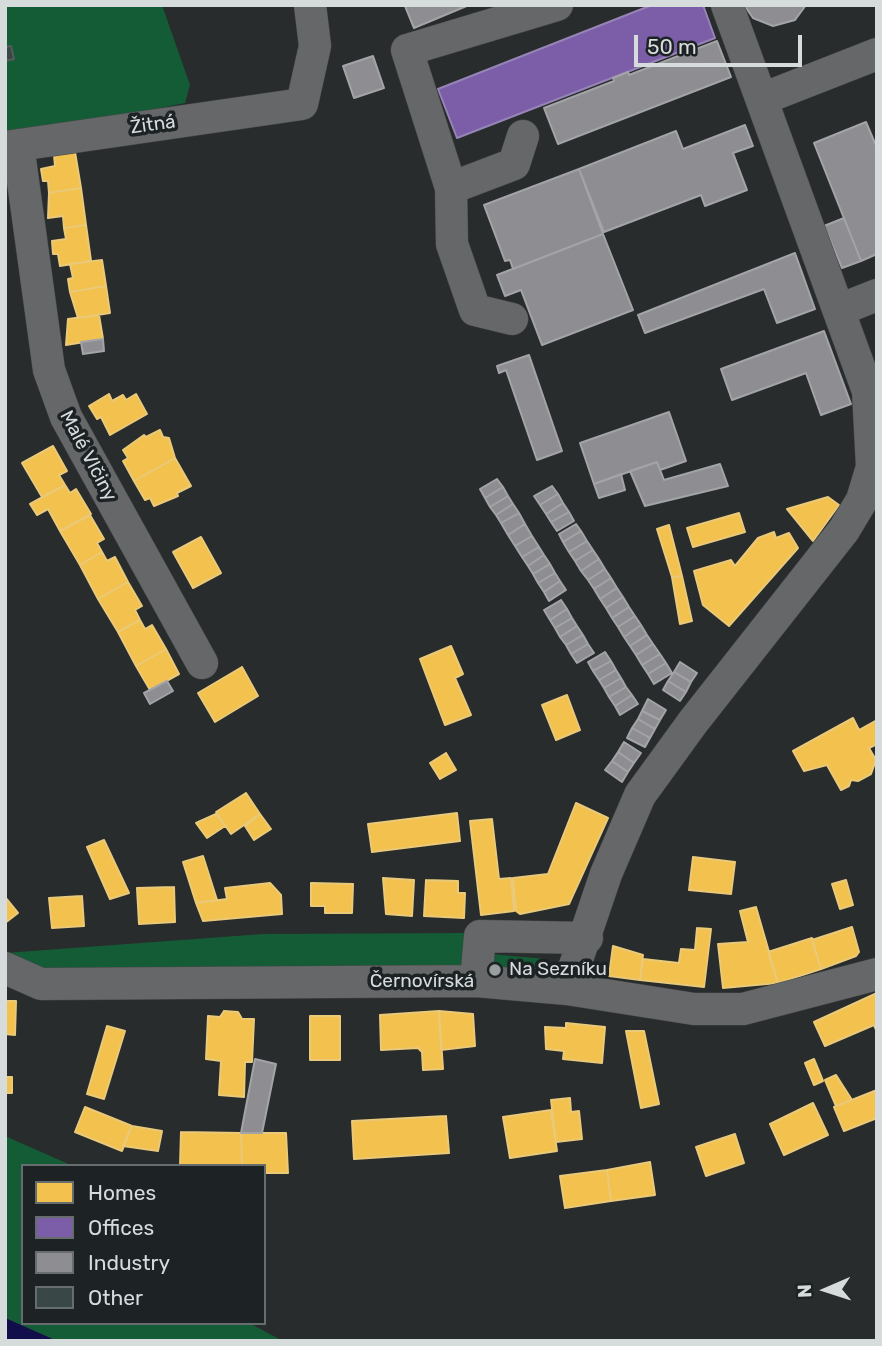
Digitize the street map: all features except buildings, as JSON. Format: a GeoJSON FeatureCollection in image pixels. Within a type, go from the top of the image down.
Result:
{"type":"FeatureCollection","features":[{"type":"Feature","properties":{"kind":"street","name":"Žitná"},"geometry":{"type":"LineString","coordinates":[[11,146],[302,104],[315,46],[310,5]]}},
{"type":"Feature","properties":{"kind":"street"},"geometry":{"type":"LineString","coordinates":[[512,319],[475,310],[452,244],[451,188],[407,50],[557,5]]}},
{"type":"Feature","properties":{"kind":"street"},"geometry":{"type":"LineString","coordinates":[[567,989],[606,874],[640,795],[693,722],[844,530],[862,500],[872,467],[868,391],[727,5]]}},
{"type":"Feature","properties":{"kind":"street"},"geometry":{"type":"LineString","coordinates":[[762,99],[877,54]]}},
{"type":"Feature","properties":{"kind":"street"},"geometry":{"type":"LineString","coordinates":[[451,188],[514,164],[523,136]]}},
{"type":"Feature","properties":{"kind":"street","name":"Malé Vlčiny"},"geometry":{"type":"LineString","coordinates":[[11,146],[49,370],[66,417],[202,663]]}},
{"type":"Feature","properties":{"kind":"street"},"geometry":{"type":"LineString","coordinates":[[839,310],[877,295]]}},
{"type":"Feature","properties":{"kind":"street"},"geometry":{"type":"LineString","coordinates":[[476,981],[480,936],[586,939]]}},
{"type":"Feature","properties":{"kind":"street","name":"Černovírská"},"geometry":{"type":"LineString","coordinates":[[5,968],[41,984],[476,981],[567,989],[694,1009],[743,1009],[877,974]]}},
{"type":"Feature","properties":{"kind":"green space"},"geometry":{"type":"Polygon","coordinates":[[[5,5],[162,5],[190,85],[185,103],[87,123],[5,133],[5,5]]]}},
{"type":"Feature","properties":{"kind":"green space"},"geometry":{"type":"Polygon","coordinates":[[[464,933],[463,968],[41,971],[5,953],[263,934],[464,933]]]}},
{"type":"Feature","properties":{"kind":"green space"},"geometry":{"type":"Polygon","coordinates":[[[490,954],[547,959],[555,967],[555,975],[493,974],[490,954]]]}},
{"type":"Feature","properties":{"kind":"green space"},"geometry":{"type":"Polygon","coordinates":[[[5,1136],[68,1164],[21,1164],[21,1325],[253,1325],[283,1341],[57,1341],[5,1318],[5,1136]]]}},
{"type":"Feature","properties":{"kind":"shaded area"},"geometry":{"type":"Polygon","coordinates":[[[5,1318],[57,1341],[5,1341],[5,1318]]]}},
{"type":"Feature","properties":{"kind":"place","name":"Na Sezníku"},"geometry":{"type":"Point","coordinates":[495,970]}}]}
